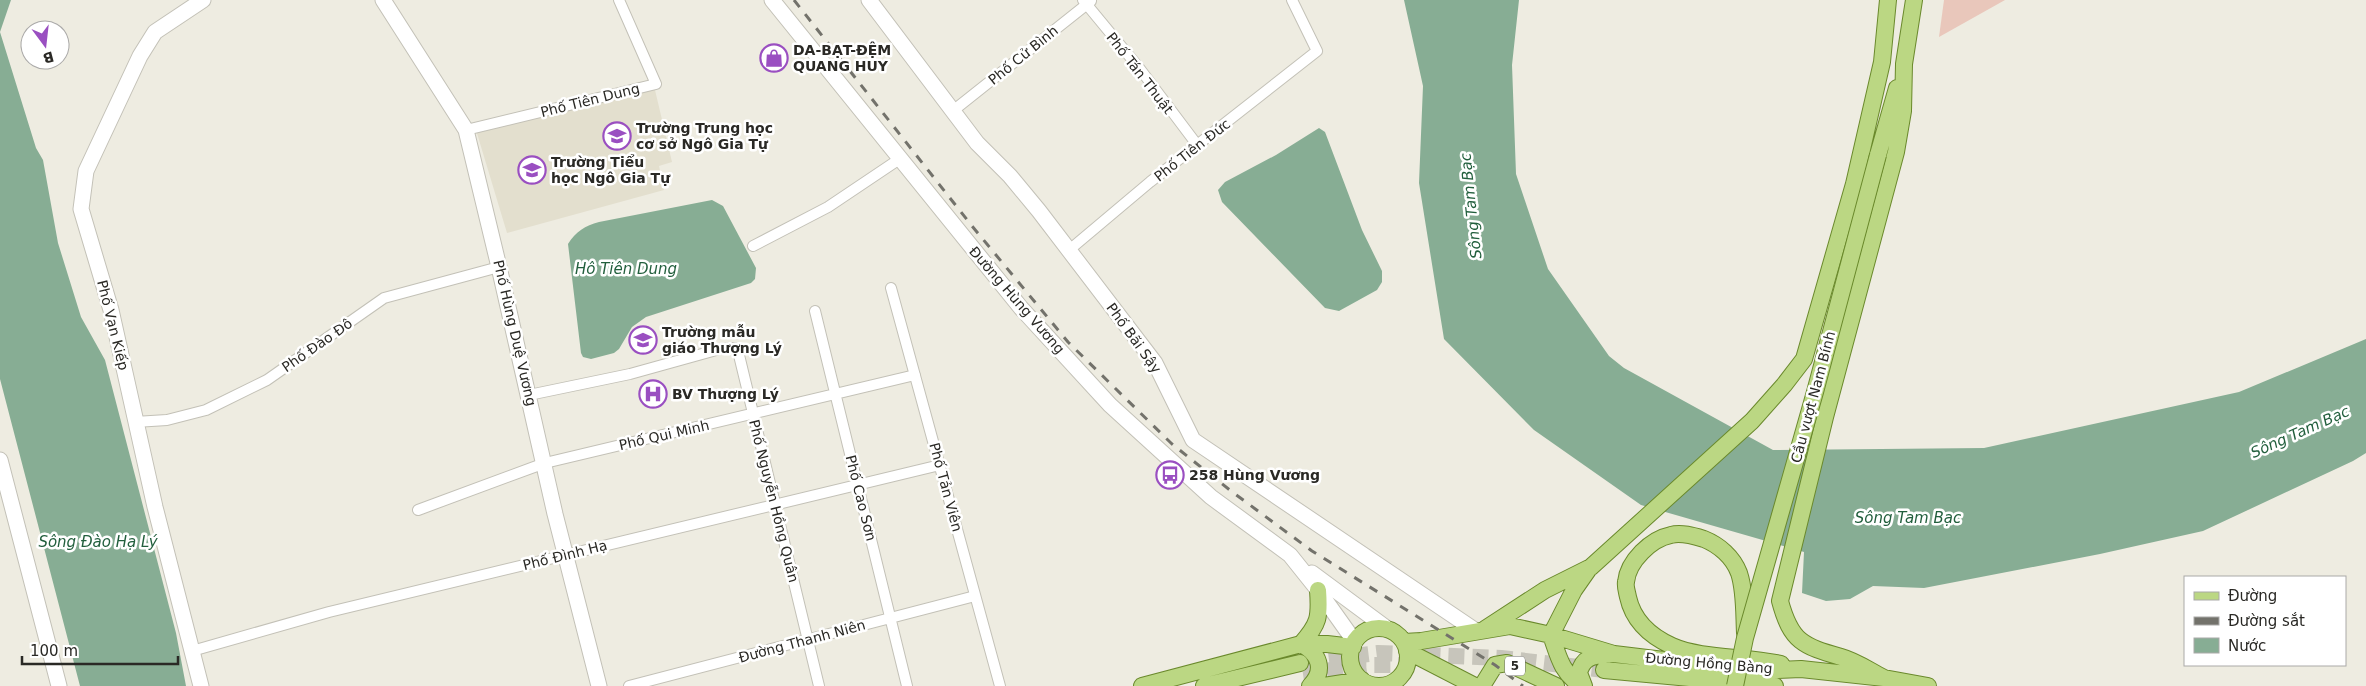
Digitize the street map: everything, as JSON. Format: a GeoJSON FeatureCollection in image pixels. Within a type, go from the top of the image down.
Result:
{"type":"FeatureCollection","features":[{"type":"Feature","properties":{"kind":"main road"},"geometry":{"type":"LineString","coordinates":[[1583,686],[1568,676],[1562,668],[1551,635],[1574,590],[1591,567],[1752,422],[1804,359],[1854,184],[1882,62],[1888,0]]}},
{"type":"Feature","properties":{"kind":"main road"},"geometry":{"type":"LineString","coordinates":[[1884,678],[1843,658],[1810,648],[1797,637],[1784,618],[1780,601],[1783,582],[1825,417],[1896,152],[1903,111],[1904,64],[1914,0]]}},
{"type":"Feature","properties":{"kind":"main road","name":"Cầu vượt Nam Bính"},"geometry":{"type":"LineString","coordinates":[[1878,155],[1884,90],[1882,62]]}},
{"type":"Feature","properties":{"kind":"main road","name":"Cầu vượt Nam Bính"},"geometry":{"type":"LineString","coordinates":[[1734,686],[1745,638],[1815,392],[1904,64]]}},
{"type":"Feature","properties":{"kind":"main road"},"geometry":{"type":"LineString","coordinates":[[1804,359],[1806,373],[1809,380],[1814,383],[1822,382],[1838,368]]}},
{"type":"Feature","properties":{"kind":"main road","name":"Cầu vượt Nam Bính"},"geometry":{"type":"LineString","coordinates":[[1745,638],[1744,606],[1738,572],[1720,547],[1694,536],[1672,534],[1656,540],[1631,564],[1625,583],[1630,604],[1636,618],[1647,630],[1671,646],[1687,652],[1756,658],[1801,669]]}},
{"type":"Feature","properties":{"kind":"main road"},"geometry":{"type":"LineString","coordinates":[[1481,630],[1545,590],[1591,567]]}},
{"type":"Feature","properties":{"kind":"main road"},"geometry":{"type":"LineString","coordinates":[[1301,644],[1316,627],[1320,612],[1318,590]]}},
{"type":"Feature","properties":{"kind":"main road","name":"Đường Hồng Bàng"},"geometry":{"type":"LineString","coordinates":[[1406,646],[1421,641],[1510,626],[1551,635],[1614,654],[1756,671],[1801,669],[1854,677],[1884,678],[1928,686]]}},
{"type":"Feature","properties":{"kind":"main road"},"geometry":{"type":"LineString","coordinates":[[1406,646],[1407,666],[1398,679],[1384,686],[1369,684],[1362,680],[1352,667],[1350,658],[1354,645],[1360,636],[1374,629],[1389,630],[1406,646],[1475,686]]}},
{"type":"Feature","properties":{"kind":"main road"},"geometry":{"type":"LineString","coordinates":[[1204,686],[1304,674],[1316,679],[1318,660],[1312,650],[1301,644]]}},
{"type":"Feature","properties":{"kind":"main road"},"geometry":{"type":"LineString","coordinates":[[1142,686],[1301,644],[1354,645]]}},
{"type":"Feature","properties":{"kind":"main road"},"geometry":{"type":"LineString","coordinates":[[1583,686],[1579,673],[1585,660],[1593,656],[1614,654]]}},
{"type":"Feature","properties":{"kind":"main road","name":"5"},"geometry":{"type":"LineString","coordinates":[[1482,686],[1495,665],[1507,663],[1556,686]]}},
{"type":"Feature","properties":{"kind":"main road"},"geometry":{"type":"LineString","coordinates":[[1239,686],[1304,674]]}},
{"type":"Feature","properties":{"kind":"main road"},"geometry":{"type":"LineString","coordinates":[[1658,686],[1604,675],[1775,686]]}},
{"type":"Feature","properties":{"kind":"main road"},"geometry":{"type":"LineString","coordinates":[[1324,686],[1362,680]]}},
{"type":"Feature","properties":{"kind":"street","name":"Phố Vạn Kiếp"},"geometry":{"type":"LineString","coordinates":[[201,686],[135,422],[111,310],[81,209],[86,171],[140,56],[155,32],[203,0]]}},
{"type":"Feature","properties":{"kind":"street","name":"Phố Hùng Duệ Vương"},"geometry":{"type":"LineString","coordinates":[[384,0],[466,130],[566,555],[599,686]]}},
{"type":"Feature","properties":{"kind":"street","name":"Phố Tiên Dung"},"geometry":{"type":"LineString","coordinates":[[466,130],[656,84],[619,0]]}},
{"type":"Feature","properties":{"kind":"street","name":"Đường Hùng Vương"},"geometry":{"type":"LineString","coordinates":[[772,0],[1021,308],[1110,405],[1211,497],[1290,555],[1318,590],[1354,645]]}},
{"type":"Feature","properties":{"kind":"street","name":"Phố Bãi Sậy"},"geometry":{"type":"LineString","coordinates":[[869,0],[954,110],[977,143],[1010,176],[1039,211],[1155,363],[1193,440],[1481,630]]}},
{"type":"Feature","properties":{"kind":"street","name":"Phố Tiên Đức"},"geometry":{"type":"LineString","coordinates":[[1068,251],[1150,182],[1317,51],[1292,0]]}},
{"type":"Feature","properties":{"kind":"street","name":"Phố Cử Bình"},"geometry":{"type":"LineString","coordinates":[[954,110],[1087,1]]}},
{"type":"Feature","properties":{"kind":"street","name":"Phố Tán Thuật"},"geometry":{"type":"LineString","coordinates":[[1087,1],[1198,146]]}},
{"type":"Feature","properties":{"kind":"street"},"geometry":{"type":"LineString","coordinates":[[753,246],[828,207],[901,158]]}},
{"type":"Feature","properties":{"kind":"street","name":"Phố Đào Đô"},"geometry":{"type":"LineString","coordinates":[[135,422],[167,420],[206,410],[267,380],[384,298],[499,267]]}},
{"type":"Feature","properties":{"kind":"street","name":"Phố Tản Viên"},"geometry":{"type":"LineString","coordinates":[[891,288],[1000,686]]}},
{"type":"Feature","properties":{"kind":"street","name":"Phố Cao Sơn"},"geometry":{"type":"LineString","coordinates":[[814,311],[908,686]]}},
{"type":"Feature","properties":{"kind":"street","name":"Phố Nguyễn Hồng Quân"},"geometry":{"type":"LineString","coordinates":[[529,395],[630,374],[728,347],[738,351],[819,686]]}},
{"type":"Feature","properties":{"kind":"street","name":"Phố Qui Minh"},"geometry":{"type":"LineString","coordinates":[[418,510],[545,463],[915,375]]}},
{"type":"Feature","properties":{"kind":"street"},"geometry":{"type":"LineString","coordinates":[[0,460],[58,686]]}},
{"type":"Feature","properties":{"kind":"street","name":"Phố Đình Hạ"},"geometry":{"type":"LineString","coordinates":[[192,651],[329,612],[940,465]]}},
{"type":"Feature","properties":{"kind":"street","name":"Đường Hùng Vương"},"geometry":{"type":"LineString","coordinates":[[1298,564],[1389,630]]}},
{"type":"Feature","properties":{"kind":"street","name":"Đường Thanh Niên"},"geometry":{"type":"LineString","coordinates":[[629,686],[976,596]]}},
{"type":"Feature","properties":{"kind":"shaded area"},"geometry":{"type":"Polygon","coordinates":[[[1944,0],[2005,0],[1939,37],[1944,0]]]}},
{"type":"Feature","properties":{"kind":"shaded area"},"geometry":{"type":"Polygon","coordinates":[[[655,90],[672,162],[659,166],[664,190],[507,233],[476,130],[655,90]]]}},
{"type":"Feature","properties":{"kind":"water"},"geometry":{"type":"Polygon","coordinates":[[[0,0],[11,0],[0,32],[0,0]]]}},
{"type":"Feature","properties":{"kind":"water","name":"Sông Tam Bạc"},"geometry":{"type":"Polygon","coordinates":[[[1404,0],[1519,0],[1512,65],[1516,174],[1548,269],[1609,356],[1624,368],[1773,450],[1984,448],[2239,392],[2366,339],[2366,453],[2353,461],[2203,531],[2100,554],[1924,588],[1873,586],[1850,599],[1826,601],[1802,593],[1804,552],[1641,505],[1534,430],[1444,339],[1419,183],[1423,86],[1404,0]]]}},
{"type":"Feature","properties":{"kind":"water","name":"Sông Đào Hạ Lý"},"geometry":{"type":"Polygon","coordinates":[[[0,32],[36,148],[43,160],[58,243],[81,317],[105,360],[176,633],[186,686],[80,686],[0,379],[0,32]]]}},
{"type":"Feature","properties":{"kind":"water"},"geometry":{"type":"Polygon","coordinates":[[[1319,128],[1325,132],[1362,230],[1382,271],[1382,282],[1377,290],[1339,311],[1325,308],[1222,202],[1218,190],[1225,182],[1276,155],[1319,128]]]}},
{"type":"Feature","properties":{"kind":"water","name":"Hô Tiên Dung"},"geometry":{"type":"Polygon","coordinates":[[[712,200],[723,206],[756,268],[755,279],[751,283],[646,317],[632,327],[619,349],[614,353],[591,359],[583,357],[568,244],[571,239],[589,225],[599,222],[712,200]]]}},
{"type":"Feature","properties":{"kind":"tunnel"},"geometry":{"type":"LineString","coordinates":[[1305,662],[1378,653],[1501,658],[1604,670]]}},
{"type":"Feature","properties":{"kind":"tunnel"},"geometry":{"type":"LineString","coordinates":[[1303,674],[1366,665],[1412,665]]}},
{"type":"Feature","properties":{"kind":"railway"},"geometry":{"type":"LineString","coordinates":[[794,0],[972,226],[1068,342],[1172,444],[1231,491],[1312,551],[1495,665],[1523,686]]}},
{"type":"Feature","properties":{"kind":"place","name":"DA-BẠT-ĐỆM QUANG HUY"},"geometry":{"type":"Point","coordinates":[774,58]}},
{"type":"Feature","properties":{"kind":"place","name":"Trường Trung học cơ sở Ngô Gia Tự"},"geometry":{"type":"Point","coordinates":[617,136]}},
{"type":"Feature","properties":{"kind":"place","name":"Trường Tiểu học Ngô Gia Tự"},"geometry":{"type":"Point","coordinates":[532,170]}},
{"type":"Feature","properties":{"kind":"place","name":"Trường mẫu giáo Thượng Lý"},"geometry":{"type":"Point","coordinates":[643,340]}},
{"type":"Feature","properties":{"kind":"place","name":"BV Thượng Lý"},"geometry":{"type":"Point","coordinates":[653,394]}},
{"type":"Feature","properties":{"kind":"place","name":"258 Hùng Vương"},"geometry":{"type":"Point","coordinates":[1170,475]}}]}
